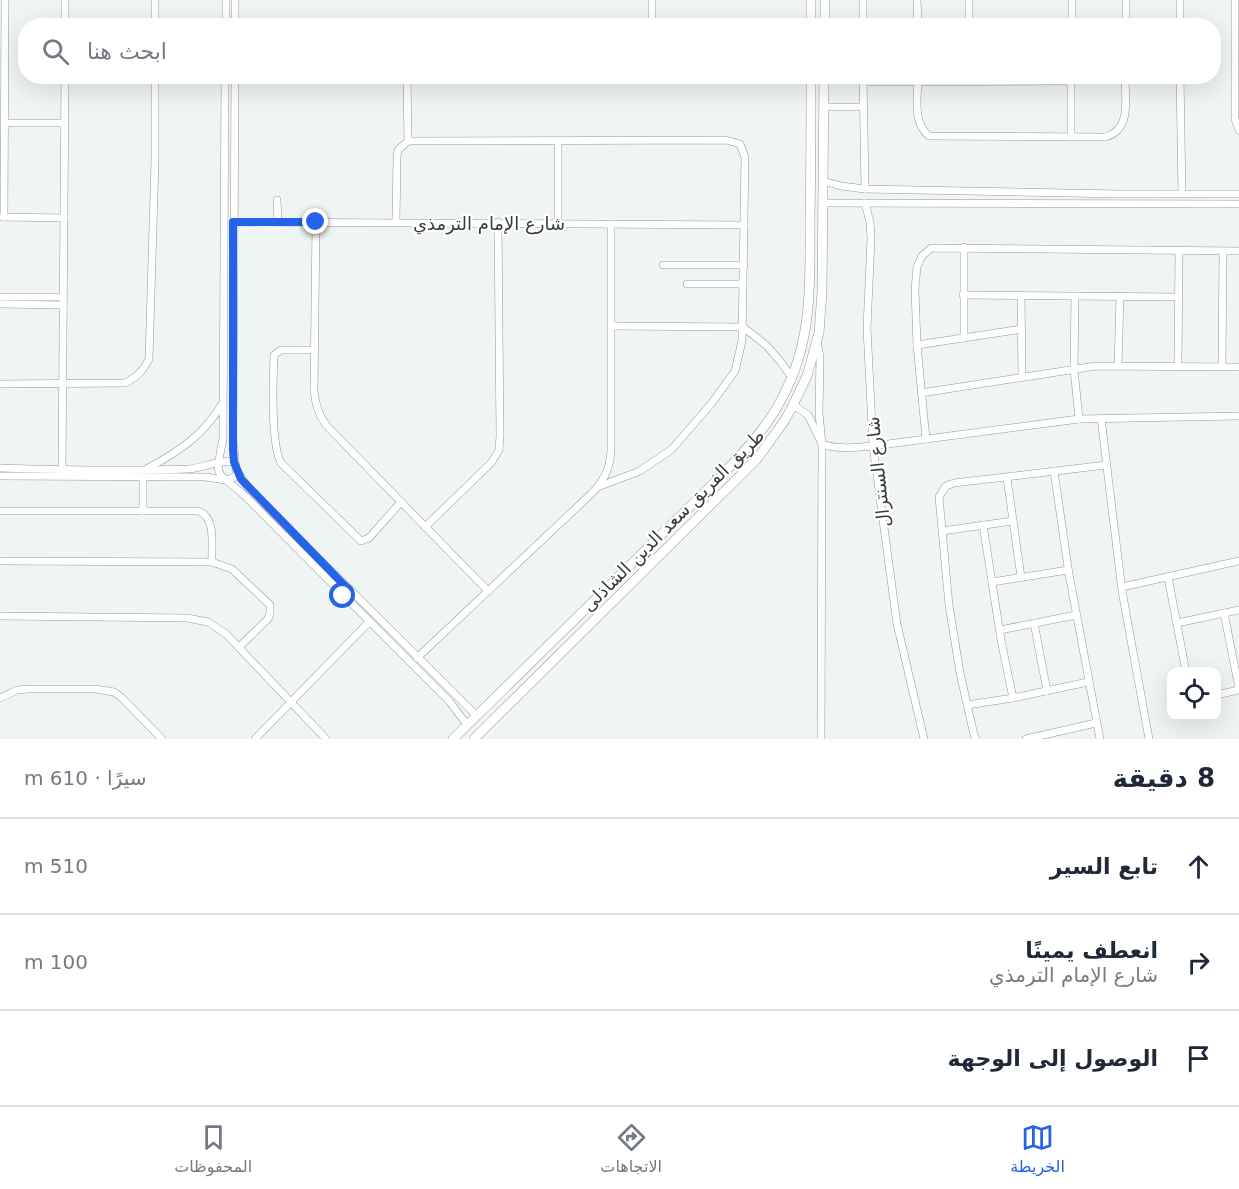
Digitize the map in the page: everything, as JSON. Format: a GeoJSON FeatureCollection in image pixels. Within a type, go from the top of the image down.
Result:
{"type":"FeatureCollection","features":[{"type":"Feature","properties":{"kind":"street"},"geometry":{"type":"LineString","coordinates":[[5,0],[2,217],[64,218]]}},
{"type":"Feature","properties":{"kind":"street"},"geometry":{"type":"LineString","coordinates":[[65,0],[65,18]]}},
{"type":"Feature","properties":{"kind":"street"},"geometry":{"type":"LineString","coordinates":[[155,0],[155,18]]}},
{"type":"Feature","properties":{"kind":"street"},"geometry":{"type":"LineString","coordinates":[[226,0],[226,18]]}},
{"type":"Feature","properties":{"kind":"street"},"geometry":{"type":"LineString","coordinates":[[235,0],[235,18]]}},
{"type":"Feature","properties":{"kind":"street"},"geometry":{"type":"LineString","coordinates":[[652,0],[652,18]]}},
{"type":"Feature","properties":{"kind":"street"},"geometry":{"type":"LineString","coordinates":[[811,0],[811,18]]}},
{"type":"Feature","properties":{"kind":"street"},"geometry":{"type":"LineString","coordinates":[[825,0],[825,18]]}},
{"type":"Feature","properties":{"kind":"street"},"geometry":{"type":"LineString","coordinates":[[863,0],[863,18]]}},
{"type":"Feature","properties":{"kind":"street"},"geometry":{"type":"LineString","coordinates":[[917,0],[918,18]]}},
{"type":"Feature","properties":{"kind":"street"},"geometry":{"type":"LineString","coordinates":[[969,0],[969,18]]}},
{"type":"Feature","properties":{"kind":"street"},"geometry":{"type":"LineString","coordinates":[[1072,0],[1072,18]]}},
{"type":"Feature","properties":{"kind":"street"},"geometry":{"type":"LineString","coordinates":[[1126,0],[1126,18]]}},
{"type":"Feature","properties":{"kind":"street"},"geometry":{"type":"LineString","coordinates":[[1180,0],[1180,18]]}},
{"type":"Feature","properties":{"kind":"street"},"geometry":{"type":"LineString","coordinates":[[1235,0],[1235,119],[1239,130]]}},
{"type":"Feature","properties":{"kind":"street"},"geometry":{"type":"LineString","coordinates":[[62,470],[65,84]]}},
{"type":"Feature","properties":{"kind":"street"},"geometry":{"type":"LineString","coordinates":[[0,384],[125,383],[142,371],[149,359],[155,84]]}},
{"type":"Feature","properties":{"kind":"street"},"geometry":{"type":"LineString","coordinates":[[406,84],[408,141]]}},
{"type":"Feature","properties":{"kind":"street","name":"طريق الفريق سعد الدين الشاذلى"},"geometry":{"type":"LineString","coordinates":[[453,739],[718,478],[758,435],[779,404],[792,378],[806,333],[810,292],[811,84]]}},
{"type":"Feature","properties":{"kind":"street","name":"طريق الفريق سعد الدين الشاذلى"},"geometry":{"type":"LineString","coordinates":[[474,739],[757,459],[776,434],[793,405],[807,376],[818,342],[821,314],[824,84]]}},
{"type":"Feature","properties":{"kind":"street"},"geometry":{"type":"LineString","coordinates":[[863,84],[865,189]]}},
{"type":"Feature","properties":{"kind":"street"},"geometry":{"type":"LineString","coordinates":[[918,84],[918,123],[929,136],[1105,137],[1113,135],[1125,121],[1125,84]]}},
{"type":"Feature","properties":{"kind":"street"},"geometry":{"type":"LineString","coordinates":[[1071,84],[1071,137]]}},
{"type":"Feature","properties":{"kind":"street"},"geometry":{"type":"LineString","coordinates":[[1180,84],[1182,193]]}},
{"type":"Feature","properties":{"kind":"street"},"geometry":{"type":"LineString","coordinates":[[466,725],[450,702],[343,596],[246,491],[238,474],[234,462],[233,439],[234,85],[225,85],[223,439],[218,472],[223,480],[246,491],[476,715]]}},
{"type":"Feature","properties":{"kind":"street"},"geometry":{"type":"LineString","coordinates":[[824,107],[863,107]]}},
{"type":"Feature","properties":{"kind":"street"},"geometry":{"type":"LineString","coordinates":[[5,123],[64,123]]}},
{"type":"Feature","properties":{"kind":"street"},"geometry":{"type":"LineString","coordinates":[[396,222],[397,156],[398,150],[408,141],[733,141],[744,150],[743,327],[740,357],[735,371],[711,404],[672,449],[640,471],[600,486]]}},
{"type":"Feature","properties":{"kind":"street"},"geometry":{"type":"LineString","coordinates":[[558,141],[558,223]]}},
{"type":"Feature","properties":{"kind":"street"},"geometry":{"type":"LineString","coordinates":[[824,181],[865,189],[1239,194]]}},
{"type":"Feature","properties":{"kind":"street"},"geometry":{"type":"LineString","coordinates":[[840,203],[841,186]]}},
{"type":"Feature","properties":{"kind":"street"},"geometry":{"type":"LineString","coordinates":[[225,196],[233,196]]}},
{"type":"Feature","properties":{"kind":"street"},"geometry":{"type":"LineString","coordinates":[[278,200],[278,222]]}},
{"type":"Feature","properties":{"kind":"street"},"geometry":{"type":"LineString","coordinates":[[823,203],[1239,204]]}},
{"type":"Feature","properties":{"kind":"street","name":"شارع السنترال"},"geometry":{"type":"LineString","coordinates":[[865,203],[871,238],[867,328],[873,446],[897,624],[924,739]]}},
{"type":"Feature","properties":{"kind":"street","name":"شارع الإمام الترمذي"},"geometry":{"type":"LineString","coordinates":[[233,222],[744,225]]}},
{"type":"Feature","properties":{"kind":"street"},"geometry":{"type":"LineString","coordinates":[[316,222],[314,391],[320,417],[488,591]]}},
{"type":"Feature","properties":{"kind":"street"},"geometry":{"type":"LineString","coordinates":[[425,527],[491,463],[499,450],[498,222]]}},
{"type":"Feature","properties":{"kind":"street"},"geometry":{"type":"LineString","coordinates":[[417,657],[600,486],[610,464],[612,450],[611,224]]}},
{"type":"Feature","properties":{"kind":"street"},"geometry":{"type":"LineString","coordinates":[[810,230],[816,237],[823,232]]}},
{"type":"Feature","properties":{"kind":"street"},"geometry":{"type":"LineString","coordinates":[[224,246],[233,246]]}},
{"type":"Feature","properties":{"kind":"street"},"geometry":{"type":"LineString","coordinates":[[963,248],[964,338]]}},
{"type":"Feature","properties":{"kind":"street"},"geometry":{"type":"LineString","coordinates":[[926,439],[917,345],[916,278],[917,267],[922,256],[931,249],[1239,251]]}},
{"type":"Feature","properties":{"kind":"street"},"geometry":{"type":"LineString","coordinates":[[810,256],[813,251],[818,251],[823,258]]}},
{"type":"Feature","properties":{"kind":"street"},"geometry":{"type":"LineString","coordinates":[[1178,365],[1179,251]]}},
{"type":"Feature","properties":{"kind":"street"},"geometry":{"type":"LineString","coordinates":[[1222,366],[1223,251]]}},
{"type":"Feature","properties":{"kind":"street"},"geometry":{"type":"LineString","coordinates":[[663,265],[744,265]]}},
{"type":"Feature","properties":{"kind":"street"},"geometry":{"type":"LineString","coordinates":[[687,284],[743,284]]}},
{"type":"Feature","properties":{"kind":"street"},"geometry":{"type":"LineString","coordinates":[[963,295],[1178,297]]}},
{"type":"Feature","properties":{"kind":"street"},"geometry":{"type":"LineString","coordinates":[[1021,296],[1022,377]]}},
{"type":"Feature","properties":{"kind":"street"},"geometry":{"type":"LineString","coordinates":[[1075,296],[1074,369],[1079,419]]}},
{"type":"Feature","properties":{"kind":"street"},"geometry":{"type":"LineString","coordinates":[[1118,366],[1120,296]]}},
{"type":"Feature","properties":{"kind":"street"},"geometry":{"type":"LineString","coordinates":[[0,297],[63,301]]}},
{"type":"Feature","properties":{"kind":"street"},"geometry":{"type":"LineString","coordinates":[[0,304],[63,301]]}},
{"type":"Feature","properties":{"kind":"street"},"geometry":{"type":"LineString","coordinates":[[612,326],[743,327],[766,345],[792,378]]}},
{"type":"Feature","properties":{"kind":"street"},"geometry":{"type":"LineString","coordinates":[[917,345],[1022,328]]}},
{"type":"Feature","properties":{"kind":"street"},"geometry":{"type":"LineString","coordinates":[[818,342],[822,444],[820,739]]}},
{"type":"Feature","properties":{"kind":"street"},"geometry":{"type":"LineString","coordinates":[[314,350],[281,350],[274,355],[274,438],[281,463],[361,541],[369,538],[401,502]]}},
{"type":"Feature","properties":{"kind":"street"},"geometry":{"type":"LineString","coordinates":[[921,393],[1074,369],[1178,365],[1239,367]]}},
{"type":"Feature","properties":{"kind":"street"},"geometry":{"type":"LineString","coordinates":[[146,469],[178,452],[192,441],[210,423],[223,402]]}},
{"type":"Feature","properties":{"kind":"street"},"geometry":{"type":"LineString","coordinates":[[793,405],[808,415],[822,444]]}},
{"type":"Feature","properties":{"kind":"street"},"geometry":{"type":"LineString","coordinates":[[822,444],[835,447],[873,446],[1079,419],[1239,416]]}},
{"type":"Feature","properties":{"kind":"street"},"geometry":{"type":"LineString","coordinates":[[1101,418],[1122,587],[1149,739]]}},
{"type":"Feature","properties":{"kind":"street"},"geometry":{"type":"LineString","coordinates":[[223,439],[233,439]]}},
{"type":"Feature","properties":{"kind":"street"},"geometry":{"type":"LineString","coordinates":[[0,476],[62,470],[90,474],[146,469],[200,468],[225,461],[234,462]]}},
{"type":"Feature","properties":{"kind":"street"},"geometry":{"type":"LineString","coordinates":[[976,739],[967,705],[949,605],[939,497],[946,486],[954,483],[1106,465]]}},
{"type":"Feature","properties":{"kind":"street"},"geometry":{"type":"LineString","coordinates":[[0,468],[19,473],[90,474],[143,478],[201,477],[223,480],[232,479],[238,474]]}},
{"type":"Feature","properties":{"kind":"street"},"geometry":{"type":"LineString","coordinates":[[200,468],[201,477]]}},
{"type":"Feature","properties":{"kind":"street"},"geometry":{"type":"LineString","coordinates":[[1054,471],[1068,570],[1100,739]]}},
{"type":"Feature","properties":{"kind":"street"},"geometry":{"type":"LineString","coordinates":[[143,478],[143,511]]}},
{"type":"Feature","properties":{"kind":"street"},"geometry":{"type":"LineString","coordinates":[[1007,478],[1021,577]]}},
{"type":"Feature","properties":{"kind":"street"},"geometry":{"type":"LineString","coordinates":[[0,512],[203,513],[207,516],[210,525],[212,562]]}},
{"type":"Feature","properties":{"kind":"street"},"geometry":{"type":"LineString","coordinates":[[942,531],[1013,521]]}},
{"type":"Feature","properties":{"kind":"street"},"geometry":{"type":"LineString","coordinates":[[983,525],[1013,698]]}},
{"type":"Feature","properties":{"kind":"street"},"geometry":{"type":"LineString","coordinates":[[666,529],[664,536],[670,542],[674,541]]}},
{"type":"Feature","properties":{"kind":"street"},"geometry":{"type":"LineString","coordinates":[[648,546],[656,548],[658,557]]}},
{"type":"Feature","properties":{"kind":"street"},"geometry":{"type":"LineString","coordinates":[[0,561],[212,562],[232,568],[270,605],[268,619],[239,647]]}},
{"type":"Feature","properties":{"kind":"street"},"geometry":{"type":"LineString","coordinates":[[1122,587],[1239,561]]}},
{"type":"Feature","properties":{"kind":"street"},"geometry":{"type":"LineString","coordinates":[[992,582],[1068,570]]}},
{"type":"Feature","properties":{"kind":"street"},"geometry":{"type":"LineString","coordinates":[[1168,577],[1185,667]]}},
{"type":"Feature","properties":{"kind":"street"},"geometry":{"type":"LineString","coordinates":[[336,588],[341,588],[342,583]]}},
{"type":"Feature","properties":{"kind":"street"},"geometry":{"type":"LineString","coordinates":[[343,596],[345,591],[349,590]]}},
{"type":"Feature","properties":{"kind":"street"},"geometry":{"type":"LineString","coordinates":[[1177,623],[1239,610]]}},
{"type":"Feature","properties":{"kind":"street"},"geometry":{"type":"LineString","coordinates":[[1221,694],[1239,689],[1224,613]]}},
{"type":"Feature","properties":{"kind":"street"},"geometry":{"type":"LineString","coordinates":[[1000,630],[1076,615]]}},
{"type":"Feature","properties":{"kind":"street"},"geometry":{"type":"LineString","coordinates":[[0,616],[198,619],[218,627],[326,739]]}},
{"type":"Feature","properties":{"kind":"street"},"geometry":{"type":"LineString","coordinates":[[255,739],[369,622]]}},
{"type":"Feature","properties":{"kind":"street"},"geometry":{"type":"LineString","coordinates":[[1034,623],[1047,691]]}},
{"type":"Feature","properties":{"kind":"street"},"geometry":{"type":"LineString","coordinates":[[390,643],[397,637]]}},
{"type":"Feature","properties":{"kind":"street"},"geometry":{"type":"LineString","coordinates":[[967,705],[1088,682]]}},
{"type":"Feature","properties":{"kind":"street"},"geometry":{"type":"LineString","coordinates":[[0,699],[17,690],[105,689],[122,698],[162,739]]}},
{"type":"Feature","properties":{"kind":"street"},"geometry":{"type":"LineString","coordinates":[[450,702],[456,695]]}},
{"type":"Feature","properties":{"kind":"street"},"geometry":{"type":"LineString","coordinates":[[1026,739],[1096,723]]}},
{"type":"Feature","properties":{"kind":"route"},"geometry":{"type":"LineString","coordinates":[[316,222],[233,222],[233,449],[234,462],[241,479],[349,590],[344,592],[343,596]]}}]}
